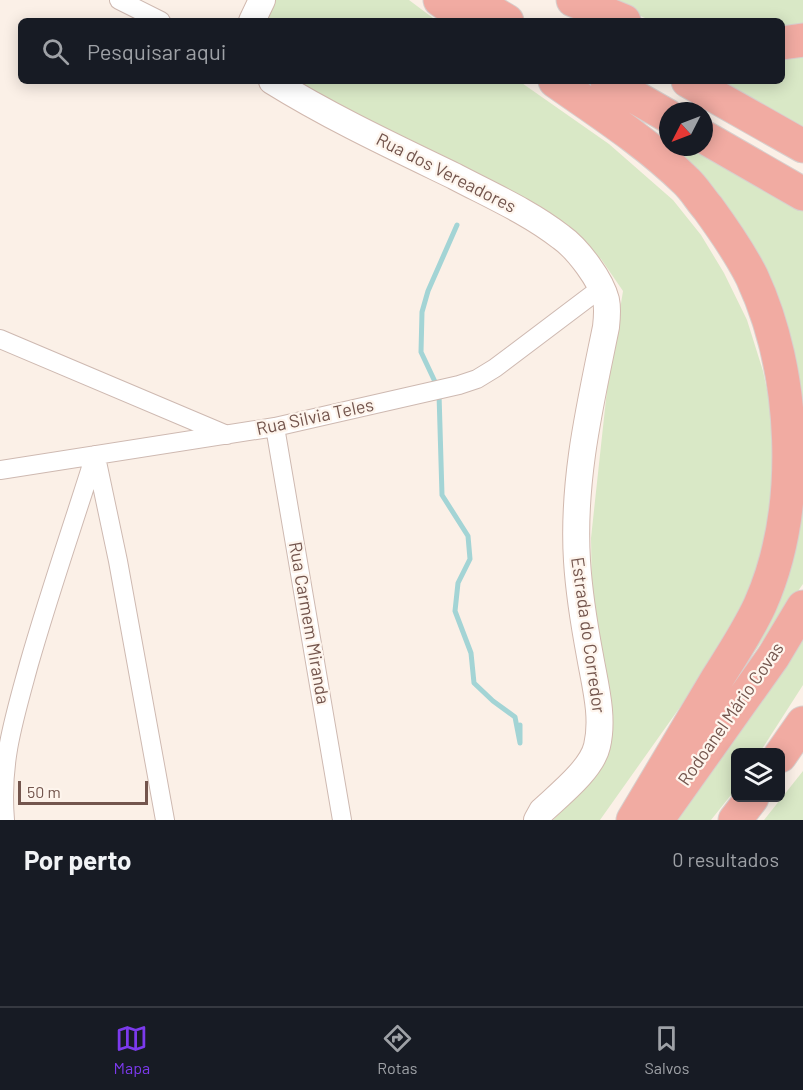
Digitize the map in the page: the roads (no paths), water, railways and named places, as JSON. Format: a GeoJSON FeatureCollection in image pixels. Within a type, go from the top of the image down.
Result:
{"type":"FeatureCollection","features":[{"type":"Feature","properties":{"kind":"highway"},"geometry":{"type":"LineString","coordinates":[[440,0],[466,18]]}},
{"type":"Feature","properties":{"kind":"highway"},"geometry":{"type":"LineString","coordinates":[[472,0],[502,18]]}},
{"type":"Feature","properties":{"kind":"highway"},"geometry":{"type":"LineString","coordinates":[[562,0],[586,18]]}},
{"type":"Feature","properties":{"kind":"highway"},"geometry":{"type":"LineString","coordinates":[[573,0],[617,18]]}},
{"type":"Feature","properties":{"kind":"highway"},"geometry":{"type":"LineString","coordinates":[[785,43],[803,40]]}},
{"type":"Feature","properties":{"kind":"highway"},"geometry":{"type":"LineString","coordinates":[[559,84],[637,139],[686,181],[724,230],[752,277],[766,314],[778,356],[788,438],[789,482],[785,516],[776,559],[761,604],[742,640],[633,820]]}},
{"type":"Feature","properties":{"kind":"highway"},"geometry":{"type":"LineString","coordinates":[[612,84],[659,111]]}},
{"type":"Feature","properties":{"kind":"highway"},"geometry":{"type":"LineString","coordinates":[[693,84],[803,147]]}},
{"type":"Feature","properties":{"kind":"highway"},"geometry":{"type":"LineString","coordinates":[[713,142],[803,194]]}},
{"type":"Feature","properties":{"kind":"highway","name":"Rodoanel Mário Covas"},"geometry":{"type":"LineString","coordinates":[[657,820],[773,657],[803,607]]}},
{"type":"Feature","properties":{"kind":"highway"},"geometry":{"type":"LineString","coordinates":[[785,749],[803,723]]}},
{"type":"Feature","properties":{"kind":"highway"},"geometry":{"type":"LineString","coordinates":[[735,820],[749,802]]}},
{"type":"Feature","properties":{"kind":"street"},"geometry":{"type":"LineString","coordinates":[[119,0],[155,18]]}},
{"type":"Feature","properties":{"kind":"street"},"geometry":{"type":"LineString","coordinates":[[253,18],[262,0]]}},
{"type":"Feature","properties":{"kind":"street","name":"Rua dos Vereadores"},"geometry":{"type":"LineString","coordinates":[[277,84],[315,108],[536,219],[563,238],[584,261],[601,288]]}},
{"type":"Feature","properties":{"kind":"street","name":"Rua Silvia Teles"},"geometry":{"type":"LineString","coordinates":[[0,470],[275,427],[459,385],[477,379],[495,368],[601,288]]}},
{"type":"Feature","properties":{"kind":"street","name":"Estrada do Corredor"},"geometry":{"type":"LineString","coordinates":[[537,820],[542,811],[586,766],[597,749],[600,731],[598,702],[582,609],[577,561],[576,510],[582,452],[607,321],[606,300],[601,288]]}},
{"type":"Feature","properties":{"kind":"street"},"geometry":{"type":"LineString","coordinates":[[0,339],[227,435]]}},
{"type":"Feature","properties":{"kind":"street","name":"Rua Carmem Miranda"},"geometry":{"type":"LineString","coordinates":[[275,427],[342,820]]}},
{"type":"Feature","properties":{"kind":"street"},"geometry":{"type":"LineString","coordinates":[[5,820],[1,775],[2,752],[95,455]]}},
{"type":"Feature","properties":{"kind":"street"},"geometry":{"type":"LineString","coordinates":[[95,455],[118,561],[165,820]]}},
{"type":"Feature","properties":{"kind":"waterway"},"geometry":{"type":"LineString","coordinates":[[437,386],[421,352],[422,312],[428,291],[457,225]]}},
{"type":"Feature","properties":{"kind":"waterway"},"geometry":{"type":"LineString","coordinates":[[439,394],[442,495],[468,536],[470,559],[458,583],[455,611],[471,653],[474,683],[515,717],[520,743],[520,725]]}}]}
